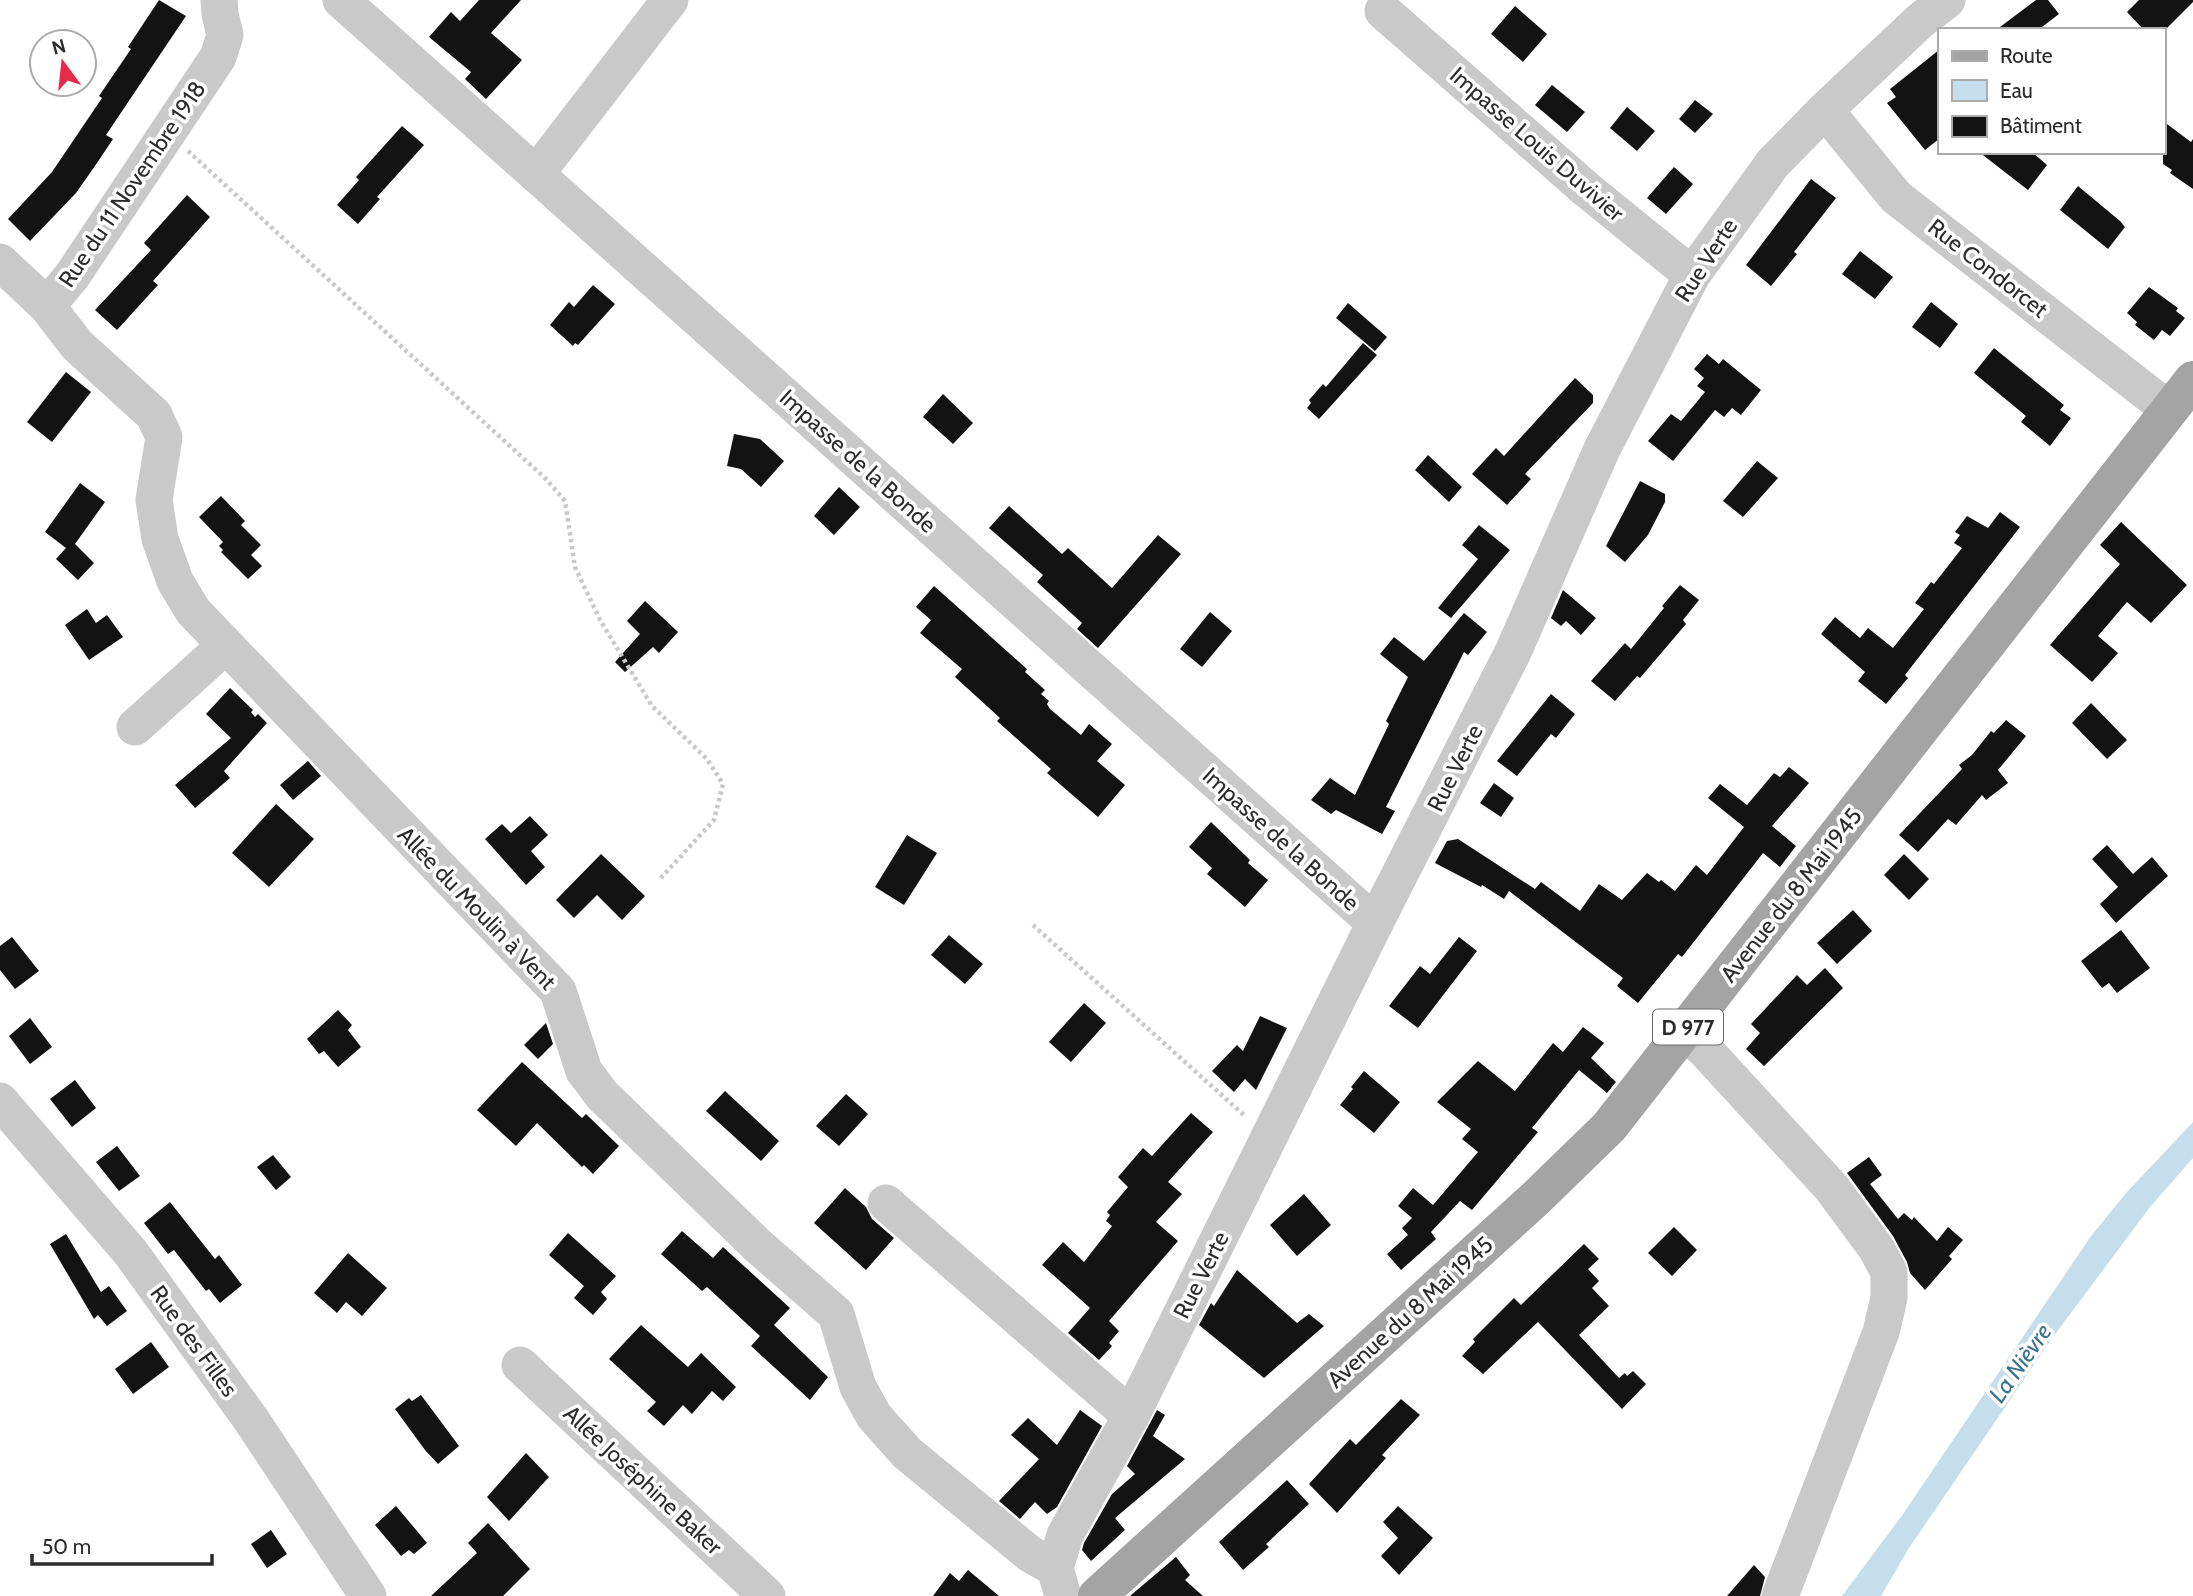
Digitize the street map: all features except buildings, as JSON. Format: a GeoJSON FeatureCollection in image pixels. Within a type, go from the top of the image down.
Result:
{"type":"FeatureCollection","features":[{"type":"Feature","properties":{"kind":"main road","name":"Avenue du 8 Mai 1945"},"geometry":{"type":"LineString","coordinates":[[1097,1596],[1536,1198],[1609,1127],[2182,393]]}},
{"type":"Feature","properties":{"kind":"street","name":"Rue du 11 Novembre 1918"},"geometry":{"type":"LineString","coordinates":[[0,262],[47,306],[72,276],[218,57],[225,35],[219,0]]}},
{"type":"Feature","properties":{"kind":"street","name":"Impasse de la Bonde"},"geometry":{"type":"LineString","coordinates":[[341,0],[1375,923]]}},
{"type":"Feature","properties":{"kind":"street"},"geometry":{"type":"LineString","coordinates":[[536,174],[670,0]]}},
{"type":"Feature","properties":{"kind":"street","name":"Rue Verte"},"geometry":{"type":"LineString","coordinates":[[1059,1582],[1065,1535],[1131,1416],[1375,923],[1507,664],[1602,449],[1692,275],[1773,163],[1825,110],[1947,0]]}},
{"type":"Feature","properties":{"kind":"street","name":"Impasse Louis Duvivier"},"geometry":{"type":"LineString","coordinates":[[1383,11],[1586,189],[1692,275]]}},
{"type":"Feature","properties":{"kind":"street","name":"Rue Condorcet"},"geometry":{"type":"LineString","coordinates":[[1825,110],[1896,197],[2154,398],[2182,393]]}},
{"type":"Feature","properties":{"kind":"street","name":"Allée du Moulin à Vent"},"geometry":{"type":"LineString","coordinates":[[47,306],[77,345],[155,415],[164,437],[153,500],[160,539],[175,581],[193,611],[558,991],[584,1071],[602,1095],[757,1245],[836,1314],[858,1387],[874,1416],[906,1453],[1030,1554],[1059,1582]]}},
{"type":"Feature","properties":{"kind":"street"},"geometry":{"type":"LineString","coordinates":[[135,727],[225,646]]}},
{"type":"Feature","properties":{"kind":"street"},"geometry":{"type":"LineString","coordinates":[[1684,1032],[1705,1050],[1831,1186],[1876,1248],[1889,1272],[1889,1298],[1881,1332],[1780,1596]]}},
{"type":"Feature","properties":{"kind":"street","name":"Rue des Filles"},"geometry":{"type":"LineString","coordinates":[[0,1101],[131,1253],[252,1421],[368,1596]]}},
{"type":"Feature","properties":{"kind":"street"},"geometry":{"type":"LineString","coordinates":[[886,1203],[1131,1416]]}},
{"type":"Feature","properties":{"kind":"street","name":"Allée Joséphine Baker"},"geometry":{"type":"LineString","coordinates":[[520,1365],[766,1596]]}},
{"type":"Feature","properties":{"kind":"path"},"geometry":{"type":"LineString","coordinates":[[168,133],[536,470],[565,501],[575,567],[600,620],[652,706],[707,759],[723,784],[714,820],[659,880]]}},
{"type":"Feature","properties":{"kind":"path"},"geometry":{"type":"LineString","coordinates":[[1033,925],[1270,1138]]}},
{"type":"Feature","properties":{"kind":"water","name":"La Nièvre"},"geometry":{"type":"Polygon","coordinates":[[[2193,1122],[2193,1158],[2150,1207],[2053,1337],[1909,1548],[1881,1596],[1842,1596],[1903,1514],[2091,1236],[2127,1192],[2193,1122]]]}}]}
